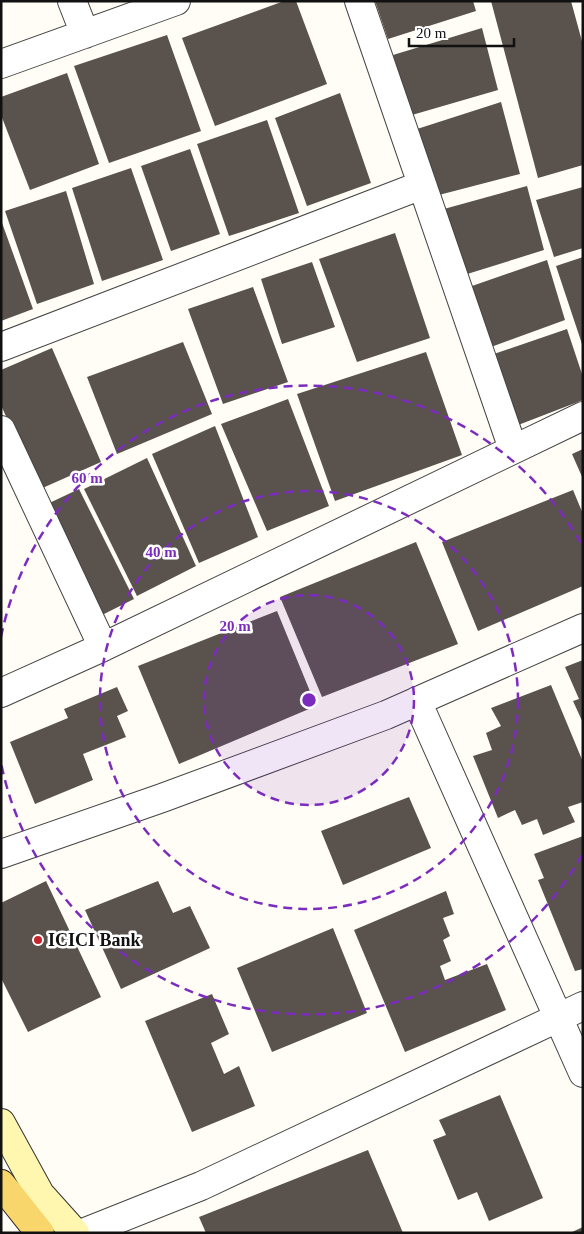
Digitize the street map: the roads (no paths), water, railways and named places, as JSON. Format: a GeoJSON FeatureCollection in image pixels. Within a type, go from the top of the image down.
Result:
{"type":"FeatureCollection","features":[{"type":"Feature","properties":{"kind":"main road"},"geometry":{"type":"LineString","coordinates":[[1,1184],[40,1233]]}},
{"type":"Feature","properties":{"kind":"street"},"geometry":{"type":"LineString","coordinates":[[72,1],[84,34]]}},
{"type":"Feature","properties":{"kind":"street"},"geometry":{"type":"LineString","coordinates":[[1,64],[176,1]]}},
{"type":"Feature","properties":{"kind":"street"},"geometry":{"type":"LineString","coordinates":[[359,1],[513,449]]}},
{"type":"Feature","properties":{"kind":"street"},"geometry":{"type":"LineString","coordinates":[[1,347],[422,185]]}},
{"type":"Feature","properties":{"kind":"street"},"geometry":{"type":"LineString","coordinates":[[1,693],[103,647],[583,416]]}},
{"type":"Feature","properties":{"kind":"street"},"geometry":{"type":"LineString","coordinates":[[1,430],[103,647]]}},
{"type":"Feature","properties":{"kind":"street"},"geometry":{"type":"LineString","coordinates":[[1,854],[172,794],[386,715],[583,628]]}},
{"type":"Feature","properties":{"kind":"street"},"geometry":{"type":"LineString","coordinates":[[417,701],[570,1012],[583,1073]]}},
{"type":"Feature","properties":{"kind":"street"},"geometry":{"type":"LineString","coordinates":[[84,1233],[200,1186],[570,1012]]}},
{"type":"Feature","properties":{"kind":"street"},"geometry":{"type":"LineString","coordinates":[[1,1123],[40,1194],[75,1233]]}},
{"type":"Feature","properties":{"kind":"place","name":"ICICI Bank"},"geometry":{"type":"Point","coordinates":[38,940]}}]}
